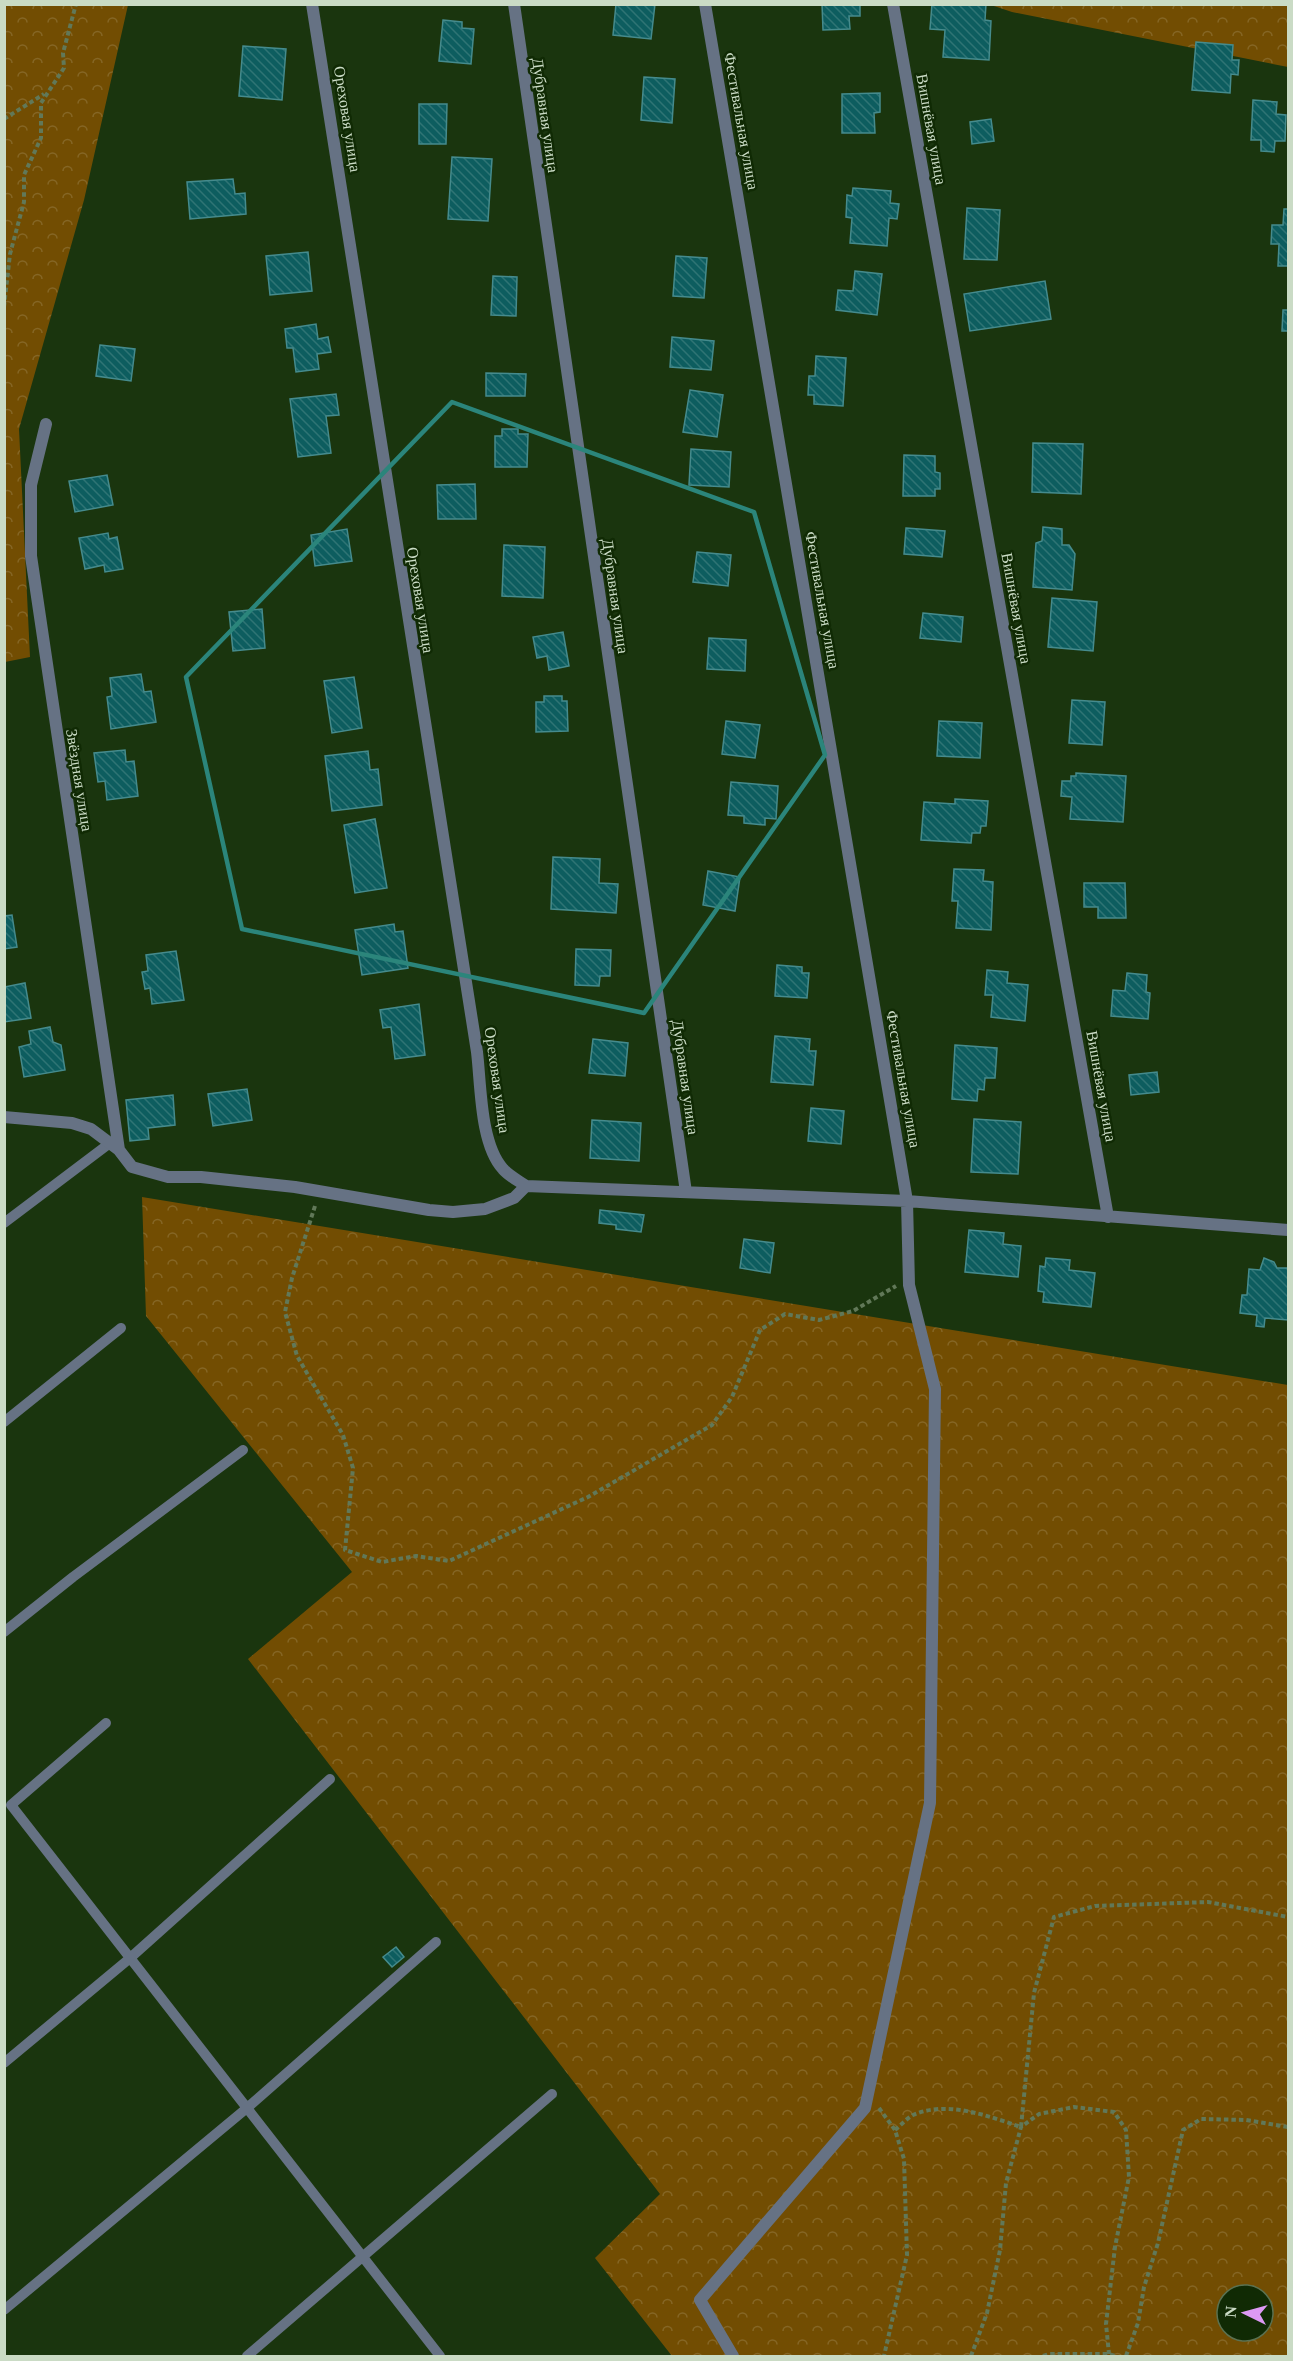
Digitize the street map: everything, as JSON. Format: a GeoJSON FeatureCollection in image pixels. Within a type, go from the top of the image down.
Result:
{"type":"FeatureCollection","features":[{"type":"Feature","properties":{"kind":"street","name":"Ореховая улица"},"geometry":{"type":"LineString","coordinates":[[312,4],[477,1052],[485,1125],[494,1155],[504,1170],[526,1186]]}},
{"type":"Feature","properties":{"kind":"street","name":"Дубравная улица"},"geometry":{"type":"LineString","coordinates":[[514,4],[686,1192]]}},
{"type":"Feature","properties":{"kind":"street","name":"Фестивальная улица"},"geometry":{"type":"LineString","coordinates":[[705,4],[908,1201],[909,1285],[935,1389],[930,1803],[865,2108],[700,2300],[733,2356]]}},
{"type":"Feature","properties":{"kind":"street","name":"Вишнёвая улица"},"geometry":{"type":"LineString","coordinates":[[893,4],[1108,1217]]}},
{"type":"Feature","properties":{"kind":"street","name":"Звёздная улица"},"geometry":{"type":"LineString","coordinates":[[46,424],[31,485],[31,556],[115,1145]]}},
{"type":"Feature","properties":{"kind":"street"},"geometry":{"type":"LineString","coordinates":[[4,1117],[72,1123],[91,1129],[115,1145],[132,1167],[149,1173],[168,1177],[201,1177],[320,1191],[453,1212],[485,1209],[514,1198],[526,1186],[908,1201],[1288,1230]]}},
{"type":"Feature","properties":{"kind":"lane"},"geometry":{"type":"LineString","coordinates":[[4,1223],[115,1145]]}},
{"type":"Feature","properties":{"kind":"lane"},"geometry":{"type":"LineString","coordinates":[[4,1422],[121,1328]]}},
{"type":"Feature","properties":{"kind":"lane"},"geometry":{"type":"LineString","coordinates":[[4,1632],[73,1577],[243,1450]]}},
{"type":"Feature","properties":{"kind":"lane"},"geometry":{"type":"LineString","coordinates":[[106,1723],[8,1808],[247,2108],[440,2356]]}},
{"type":"Feature","properties":{"kind":"lane"},"geometry":{"type":"LineString","coordinates":[[4,2063],[129,1959],[330,1779]]}},
{"type":"Feature","properties":{"kind":"lane"},"geometry":{"type":"LineString","coordinates":[[4,2310],[247,2108],[436,1942]]}},
{"type":"Feature","properties":{"kind":"lane"},"geometry":{"type":"LineString","coordinates":[[247,2356],[552,2094]]}},
{"type":"Feature","properties":{"kind":"path"},"geometry":{"type":"LineString","coordinates":[[4,307],[10,254],[24,202],[24,175],[41,138],[41,103],[46,92],[64,68],[63,53],[76,4]]}},
{"type":"Feature","properties":{"kind":"path"},"geometry":{"type":"LineString","coordinates":[[4,119],[46,92]]}},
{"type":"Feature","properties":{"kind":"path"},"geometry":{"type":"LineString","coordinates":[[320,1191],[292,1278],[285,1312],[297,1356],[343,1435],[353,1468],[345,1550],[382,1562],[417,1556],[449,1560],[588,1497],[712,1425],[732,1398],[760,1330],[785,1314],[819,1320],[854,1311],[892,1286],[909,1285]]}},
{"type":"Feature","properties":{"kind":"path"},"geometry":{"type":"LineString","coordinates":[[971,2356],[987,2313],[1000,2250],[1006,2184],[1021,2127],[1034,1993],[1054,1917],[1095,1906],[1208,1902],[1288,1917]]}},
{"type":"Feature","properties":{"kind":"path"},"geometry":{"type":"LineString","coordinates":[[868,2094],[895,2130],[904,2159],[907,2255],[884,2356]]}},
{"type":"Feature","properties":{"kind":"path"},"geometry":{"type":"LineString","coordinates":[[1021,2127],[1039,2114],[1074,2107],[1114,2112],[1126,2130],[1129,2177],[1115,2247],[1106,2324],[1109,2354]]}},
{"type":"Feature","properties":{"kind":"path"},"geometry":{"type":"LineString","coordinates":[[895,2130],[912,2116],[939,2108],[985,2115],[1021,2127]]}},
{"type":"Feature","properties":{"kind":"path"},"geometry":{"type":"LineString","coordinates":[[1125,2356],[1138,2323],[1144,2287],[1158,2243],[1183,2130],[1201,2119],[1246,2120],[1288,2127]]}},
{"type":"Feature","properties":{"kind":"path"},"geometry":{"type":"LineString","coordinates":[[1043,2356],[1049,2354],[1116,2356]]}},
{"type":"Feature","properties":{"kind":"highlighted area"},"geometry":{"type":"Polygon","coordinates":[[[452,402],[754,512],[825,755],[644,1013],[242,929],[186,677],[452,402]]]}},
{"type":"Feature","properties":{"kind":"green space"},"geometry":{"type":"Polygon","coordinates":[[[5,5],[128,5],[84,200],[19,429],[30,657],[5,662],[5,5]]]}},
{"type":"Feature","properties":{"kind":"green space"},"geometry":{"type":"Polygon","coordinates":[[[991,5],[1288,5],[1288,67],[1012,12],[991,5]]]}},
{"type":"Feature","properties":{"kind":"green space"},"geometry":{"type":"Polygon","coordinates":[[[142,1197],[1288,1385],[1288,2356],[672,2356],[595,2258],[660,2194],[248,1659],[352,1572],[146,1316],[142,1197]]]}},
{"type":"Feature","properties":{"kind":"building"},"geometry":{"type":"Polygon","coordinates":[[[616,4],[655,4],[651,39],[613,35],[616,4]]]}},
{"type":"Feature","properties":{"kind":"building"},"geometry":{"type":"Polygon","coordinates":[[[822,4],[860,4],[860,16],[849,16],[850,29],[823,30],[822,4]]]}},
{"type":"Feature","properties":{"kind":"building"},"geometry":{"type":"Polygon","coordinates":[[[932,4],[986,4],[985,20],[991,21],[989,60],[943,57],[945,30],[930,29],[932,4]]]}},
{"type":"Feature","properties":{"kind":"building"},"geometry":{"type":"Polygon","coordinates":[[[443,20],[462,22],[462,28],[474,29],[471,64],[439,61],[443,20]]]}},
{"type":"Feature","properties":{"kind":"building"},"geometry":{"type":"Polygon","coordinates":[[[1196,42],[1233,45],[1232,60],[1239,60],[1238,75],[1231,74],[1230,93],[1192,90],[1196,42]]]}},
{"type":"Feature","properties":{"kind":"building"},"geometry":{"type":"Polygon","coordinates":[[[243,46],[286,49],[282,100],[239,96],[243,46]]]}},
{"type":"Feature","properties":{"kind":"building"},"geometry":{"type":"Polygon","coordinates":[[[644,77],[675,79],[672,123],[641,120],[644,77]]]}},
{"type":"Feature","properties":{"kind":"building"},"geometry":{"type":"Polygon","coordinates":[[[880,93],[880,112],[874,113],[875,133],[842,133],[842,94],[880,93]]]}},
{"type":"Feature","properties":{"kind":"building"},"geometry":{"type":"Polygon","coordinates":[[[1253,100],[1277,102],[1276,114],[1286,115],[1285,141],[1275,141],[1274,152],[1261,151],[1261,140],[1251,140],[1253,100]]]}},
{"type":"Feature","properties":{"kind":"building"},"geometry":{"type":"Polygon","coordinates":[[[419,104],[447,104],[446,144],[419,144],[419,104]]]}},
{"type":"Feature","properties":{"kind":"building"},"geometry":{"type":"Polygon","coordinates":[[[991,119],[994,141],[972,144],[970,122],[991,119]]]}},
{"type":"Feature","properties":{"kind":"building"},"geometry":{"type":"Polygon","coordinates":[[[452,157],[492,159],[488,221],[448,219],[452,157]]]}},
{"type":"Feature","properties":{"kind":"building"},"geometry":{"type":"Polygon","coordinates":[[[233,179],[235,194],[245,193],[246,214],[190,219],[187,182],[233,179]]]}},
{"type":"Feature","properties":{"kind":"building"},"geometry":{"type":"Polygon","coordinates":[[[853,188],[891,191],[890,203],[899,204],[897,219],[889,218],[887,246],[850,243],[852,218],[846,217],[847,195],[852,196],[853,188]]]}},
{"type":"Feature","properties":{"kind":"building"},"geometry":{"type":"Polygon","coordinates":[[[967,208],[1000,210],[997,260],[964,259],[967,208]]]}},
{"type":"Feature","properties":{"kind":"building"},"geometry":{"type":"Polygon","coordinates":[[[1284,209],[1288,209],[1288,266],[1278,266],[1279,244],[1271,244],[1272,225],[1283,225],[1284,209]]]}},
{"type":"Feature","properties":{"kind":"building"},"geometry":{"type":"Polygon","coordinates":[[[308,252],[312,291],[270,295],[266,256],[308,252]]]}},
{"type":"Feature","properties":{"kind":"building"},"geometry":{"type":"Polygon","coordinates":[[[676,256],[707,258],[704,298],[673,296],[676,256]]]}},
{"type":"Feature","properties":{"kind":"building"},"geometry":{"type":"Polygon","coordinates":[[[855,271],[882,274],[877,315],[836,310],[838,290],[853,291],[855,271]]]}},
{"type":"Feature","properties":{"kind":"building"},"geometry":{"type":"Polygon","coordinates":[[[493,276],[517,277],[516,316],[491,315],[493,276]]]}},
{"type":"Feature","properties":{"kind":"building"},"geometry":{"type":"Polygon","coordinates":[[[1045,281],[1051,319],[970,331],[964,294],[1045,281]]]}},
{"type":"Feature","properties":{"kind":"building"},"geometry":{"type":"Polygon","coordinates":[[[1283,310],[1288,310],[1288,331],[1282,331],[1283,310]]]}},
{"type":"Feature","properties":{"kind":"building"},"geometry":{"type":"Polygon","coordinates":[[[316,324],[318,339],[328,337],[331,352],[317,354],[319,369],[296,372],[293,348],[287,348],[285,329],[316,324]]]}},
{"type":"Feature","properties":{"kind":"building"},"geometry":{"type":"Polygon","coordinates":[[[672,337],[714,341],[711,370],[670,367],[672,337]]]}},
{"type":"Feature","properties":{"kind":"building"},"geometry":{"type":"Polygon","coordinates":[[[100,345],[135,349],[131,381],[96,376],[100,345]]]}},
{"type":"Feature","properties":{"kind":"building"},"geometry":{"type":"Polygon","coordinates":[[[816,356],[846,358],[843,406],[814,404],[814,395],[808,395],[809,376],[815,376],[816,356]]]}},
{"type":"Feature","properties":{"kind":"building"},"geometry":{"type":"Polygon","coordinates":[[[486,373],[526,374],[525,396],[486,396],[486,373]]]}},
{"type":"Feature","properties":{"kind":"building"},"geometry":{"type":"Polygon","coordinates":[[[690,390],[723,395],[717,437],[683,432],[690,390]]]}},
{"type":"Feature","properties":{"kind":"building"},"geometry":{"type":"Polygon","coordinates":[[[336,394],[339,415],[326,416],[331,453],[298,457],[290,399],[336,394]]]}},
{"type":"Feature","properties":{"kind":"building"},"geometry":{"type":"Polygon","coordinates":[[[502,429],[518,429],[518,434],[528,434],[527,467],[495,467],[495,436],[502,436],[502,429]]]}},
{"type":"Feature","properties":{"kind":"building"},"geometry":{"type":"Polygon","coordinates":[[[1033,443],[1083,444],[1081,494],[1032,492],[1033,443]]]}},
{"type":"Feature","properties":{"kind":"building"},"geometry":{"type":"Polygon","coordinates":[[[691,449],[731,452],[729,487],[689,485],[691,449]]]}},
{"type":"Feature","properties":{"kind":"building"},"geometry":{"type":"Polygon","coordinates":[[[904,455],[935,456],[935,472],[940,473],[940,489],[935,489],[935,496],[903,496],[904,455]]]}},
{"type":"Feature","properties":{"kind":"building"},"geometry":{"type":"Polygon","coordinates":[[[107,475],[113,505],[75,512],[69,481],[107,475]]]}},
{"type":"Feature","properties":{"kind":"building"},"geometry":{"type":"Polygon","coordinates":[[[475,484],[476,519],[438,519],[437,485],[475,484]]]}},
{"type":"Feature","properties":{"kind":"building"},"geometry":{"type":"Polygon","coordinates":[[[1043,527],[1062,529],[1062,545],[1069,545],[1075,554],[1072,590],[1033,587],[1036,543],[1042,541],[1043,527]]]}},
{"type":"Feature","properties":{"kind":"building"},"geometry":{"type":"Polygon","coordinates":[[[906,528],[945,531],[942,557],[904,554],[906,528]]]}},
{"type":"Feature","properties":{"kind":"building"},"geometry":{"type":"Polygon","coordinates":[[[347,529],[352,561],[315,566],[311,535],[347,529]]]}},
{"type":"Feature","properties":{"kind":"building"},"geometry":{"type":"Polygon","coordinates":[[[108,533],[109,539],[117,537],[123,569],[105,572],[104,565],[85,569],[79,538],[108,533]]]}},
{"type":"Feature","properties":{"kind":"building"},"geometry":{"type":"Polygon","coordinates":[[[504,545],[545,547],[543,598],[502,596],[504,545]]]}},
{"type":"Feature","properties":{"kind":"building"},"geometry":{"type":"Polygon","coordinates":[[[697,552],[731,555],[728,586],[693,582],[697,552]]]}},
{"type":"Feature","properties":{"kind":"building"},"geometry":{"type":"Polygon","coordinates":[[[1052,598],[1097,602],[1093,651],[1048,647],[1052,598]]]}},
{"type":"Feature","properties":{"kind":"building"},"geometry":{"type":"Polygon","coordinates":[[[262,609],[265,648],[233,651],[229,612],[262,609]]]}},
{"type":"Feature","properties":{"kind":"building"},"geometry":{"type":"Polygon","coordinates":[[[923,613],[963,617],[961,642],[920,638],[923,613]]]}},
{"type":"Feature","properties":{"kind":"building"},"geometry":{"type":"Polygon","coordinates":[[[563,632],[569,666],[549,670],[547,656],[537,658],[533,637],[563,632]]]}},
{"type":"Feature","properties":{"kind":"building"},"geometry":{"type":"Polygon","coordinates":[[[709,638],[746,640],[745,671],[707,669],[709,638]]]}},
{"type":"Feature","properties":{"kind":"building"},"geometry":{"type":"Polygon","coordinates":[[[141,674],[144,692],[151,691],[156,722],[111,729],[107,697],[112,696],[110,678],[141,674]]]}},
{"type":"Feature","properties":{"kind":"building"},"geometry":{"type":"Polygon","coordinates":[[[354,677],[362,728],[332,733],[324,681],[354,677]]]}},
{"type":"Feature","properties":{"kind":"building"},"geometry":{"type":"Polygon","coordinates":[[[544,696],[562,696],[562,701],[567,701],[568,731],[536,732],[536,702],[544,702],[544,696]]]}},
{"type":"Feature","properties":{"kind":"building"},"geometry":{"type":"Polygon","coordinates":[[[1072,700],[1105,702],[1102,745],[1069,743],[1072,700]]]}},
{"type":"Feature","properties":{"kind":"building"},"geometry":{"type":"Polygon","coordinates":[[[726,721],[760,725],[755,758],[722,754],[726,721]]]}},
{"type":"Feature","properties":{"kind":"building"},"geometry":{"type":"Polygon","coordinates":[[[939,721],[982,723],[980,758],[937,756],[939,721]]]}},
{"type":"Feature","properties":{"kind":"building"},"geometry":{"type":"Polygon","coordinates":[[[125,750],[126,762],[134,761],[138,796],[107,800],[105,781],[98,782],[94,753],[125,750]]]}},
{"type":"Feature","properties":{"kind":"building"},"geometry":{"type":"Polygon","coordinates":[[[368,751],[370,770],[378,769],[382,805],[332,811],[325,756],[368,751]]]}},
{"type":"Feature","properties":{"kind":"building"},"geometry":{"type":"Polygon","coordinates":[[[1076,773],[1126,776],[1123,822],[1070,819],[1072,797],[1061,796],[1062,781],[1071,781],[1071,776],[1076,776],[1076,773]]]}},
{"type":"Feature","properties":{"kind":"building"},"geometry":{"type":"Polygon","coordinates":[[[731,782],[778,786],[776,819],[765,818],[765,825],[744,823],[744,816],[728,815],[731,782]]]}},
{"type":"Feature","properties":{"kind":"building"},"geometry":{"type":"Polygon","coordinates":[[[955,799],[988,801],[986,826],[981,826],[980,833],[972,833],[971,843],[921,840],[924,802],[955,804],[955,799]]]}},
{"type":"Feature","properties":{"kind":"building"},"geometry":{"type":"Polygon","coordinates":[[[375,819],[387,888],[355,893],[344,825],[375,819]]]}},
{"type":"Feature","properties":{"kind":"building"},"geometry":{"type":"Polygon","coordinates":[[[553,857],[600,859],[599,883],[618,884],[616,913],[551,909],[553,857]]]}},
{"type":"Feature","properties":{"kind":"building"},"geometry":{"type":"Polygon","coordinates":[[[954,869],[984,870],[983,881],[993,882],[991,930],[956,928],[958,901],[952,901],[954,869]]]}},
{"type":"Feature","properties":{"kind":"building"},"geometry":{"type":"Polygon","coordinates":[[[708,871],[740,877],[735,911],[703,905],[708,871]]]}},
{"type":"Feature","properties":{"kind":"building"},"geometry":{"type":"Polygon","coordinates":[[[1084,883],[1125,883],[1126,918],[1098,918],[1098,907],[1084,907],[1084,883]]]}},
{"type":"Feature","properties":{"kind":"building"},"geometry":{"type":"Polygon","coordinates":[[[12,915],[17,947],[4,949],[4,916],[12,915]]]}},
{"type":"Feature","properties":{"kind":"building"},"geometry":{"type":"Polygon","coordinates":[[[394,924],[395,932],[403,931],[408,968],[362,975],[355,930],[394,924]]]}},
{"type":"Feature","properties":{"kind":"building"},"geometry":{"type":"Polygon","coordinates":[[[576,949],[611,950],[610,976],[600,976],[599,986],[575,985],[576,949]]]}},
{"type":"Feature","properties":{"kind":"building"},"geometry":{"type":"Polygon","coordinates":[[[176,951],[184,1000],[152,1004],[150,988],[145,989],[142,972],[148,971],[146,955],[176,951]]]}},
{"type":"Feature","properties":{"kind":"building"},"geometry":{"type":"Polygon","coordinates":[[[777,965],[802,967],[802,973],[809,973],[807,998],[775,996],[777,965]]]}},
{"type":"Feature","properties":{"kind":"building"},"geometry":{"type":"Polygon","coordinates":[[[987,970],[1008,972],[1007,983],[1028,985],[1025,1021],[991,1017],[993,995],[985,995],[987,970]]]}},
{"type":"Feature","properties":{"kind":"building"},"geometry":{"type":"Polygon","coordinates":[[[1127,973],[1147,975],[1146,992],[1150,993],[1148,1019],[1111,1016],[1113,990],[1125,991],[1127,973]]]}},
{"type":"Feature","properties":{"kind":"building"},"geometry":{"type":"Polygon","coordinates":[[[25,983],[31,1018],[4,1022],[4,987],[25,983]]]}},
{"type":"Feature","properties":{"kind":"building"},"geometry":{"type":"Polygon","coordinates":[[[419,1004],[425,1055],[395,1059],[391,1027],[383,1028],[380,1010],[419,1004]]]}},
{"type":"Feature","properties":{"kind":"building"},"geometry":{"type":"Polygon","coordinates":[[[50,1027],[53,1042],[61,1045],[65,1070],[24,1077],[19,1047],[31,1044],[29,1031],[50,1027]]]}},
{"type":"Feature","properties":{"kind":"building"},"geometry":{"type":"Polygon","coordinates":[[[775,1036],[810,1039],[809,1051],[816,1051],[813,1085],[771,1082],[775,1036]]]}},
{"type":"Feature","properties":{"kind":"building"},"geometry":{"type":"Polygon","coordinates":[[[593,1039],[628,1043],[625,1076],[589,1073],[593,1039]]]}},
{"type":"Feature","properties":{"kind":"building"},"geometry":{"type":"Polygon","coordinates":[[[955,1045],[997,1048],[995,1078],[985,1078],[984,1090],[978,1089],[977,1101],[952,1099],[955,1045]]]}},
{"type":"Feature","properties":{"kind":"building"},"geometry":{"type":"Polygon","coordinates":[[[1157,1072],[1159,1092],[1131,1095],[1129,1075],[1157,1072]]]}},
{"type":"Feature","properties":{"kind":"building"},"geometry":{"type":"Polygon","coordinates":[[[247,1089],[252,1120],[213,1126],[208,1094],[247,1089]]]}},
{"type":"Feature","properties":{"kind":"building"},"geometry":{"type":"Polygon","coordinates":[[[173,1095],[175,1125],[148,1128],[149,1139],[130,1141],[126,1100],[173,1095]]]}},
{"type":"Feature","properties":{"kind":"building"},"geometry":{"type":"Polygon","coordinates":[[[811,1108],[844,1111],[841,1144],[808,1141],[811,1108]]]}},
{"type":"Feature","properties":{"kind":"building"},"geometry":{"type":"Polygon","coordinates":[[[974,1119],[1021,1122],[1018,1174],[971,1172],[974,1119]]]}},
{"type":"Feature","properties":{"kind":"building"},"geometry":{"type":"Polygon","coordinates":[[[592,1120],[641,1123],[639,1161],[590,1158],[592,1120]]]}},
{"type":"Feature","properties":{"kind":"building"},"geometry":{"type":"Polygon","coordinates":[[[600,1210],[644,1215],[641,1232],[616,1229],[616,1225],[599,1223],[600,1210]]]}},
{"type":"Feature","properties":{"kind":"building"},"geometry":{"type":"Polygon","coordinates":[[[969,1230],[1004,1233],[1003,1244],[1021,1246],[1018,1277],[965,1272],[969,1230]]]}},
{"type":"Feature","properties":{"kind":"building"},"geometry":{"type":"Polygon","coordinates":[[[744,1239],[774,1243],[770,1273],[740,1268],[744,1239]]]}},
{"type":"Feature","properties":{"kind":"building"},"geometry":{"type":"Polygon","coordinates":[[[1046,1258],[1070,1260],[1069,1270],[1095,1273],[1091,1307],[1043,1302],[1044,1292],[1038,1291],[1040,1266],[1045,1267],[1046,1258]]]}},
{"type":"Feature","properties":{"kind":"building"},"geometry":{"type":"Polygon","coordinates":[[[1264,1258],[1274,1262],[1277,1268],[1288,1268],[1288,1320],[1265,1318],[1264,1327],[1256,1326],[1257,1315],[1240,1313],[1242,1295],[1247,1295],[1249,1269],[1260,1270],[1264,1258]]]}},
{"type":"Feature","properties":{"kind":"building"},"geometry":{"type":"Polygon","coordinates":[[[396,1947],[404,1957],[392,1967],[383,1957],[396,1947]]]}}]}
